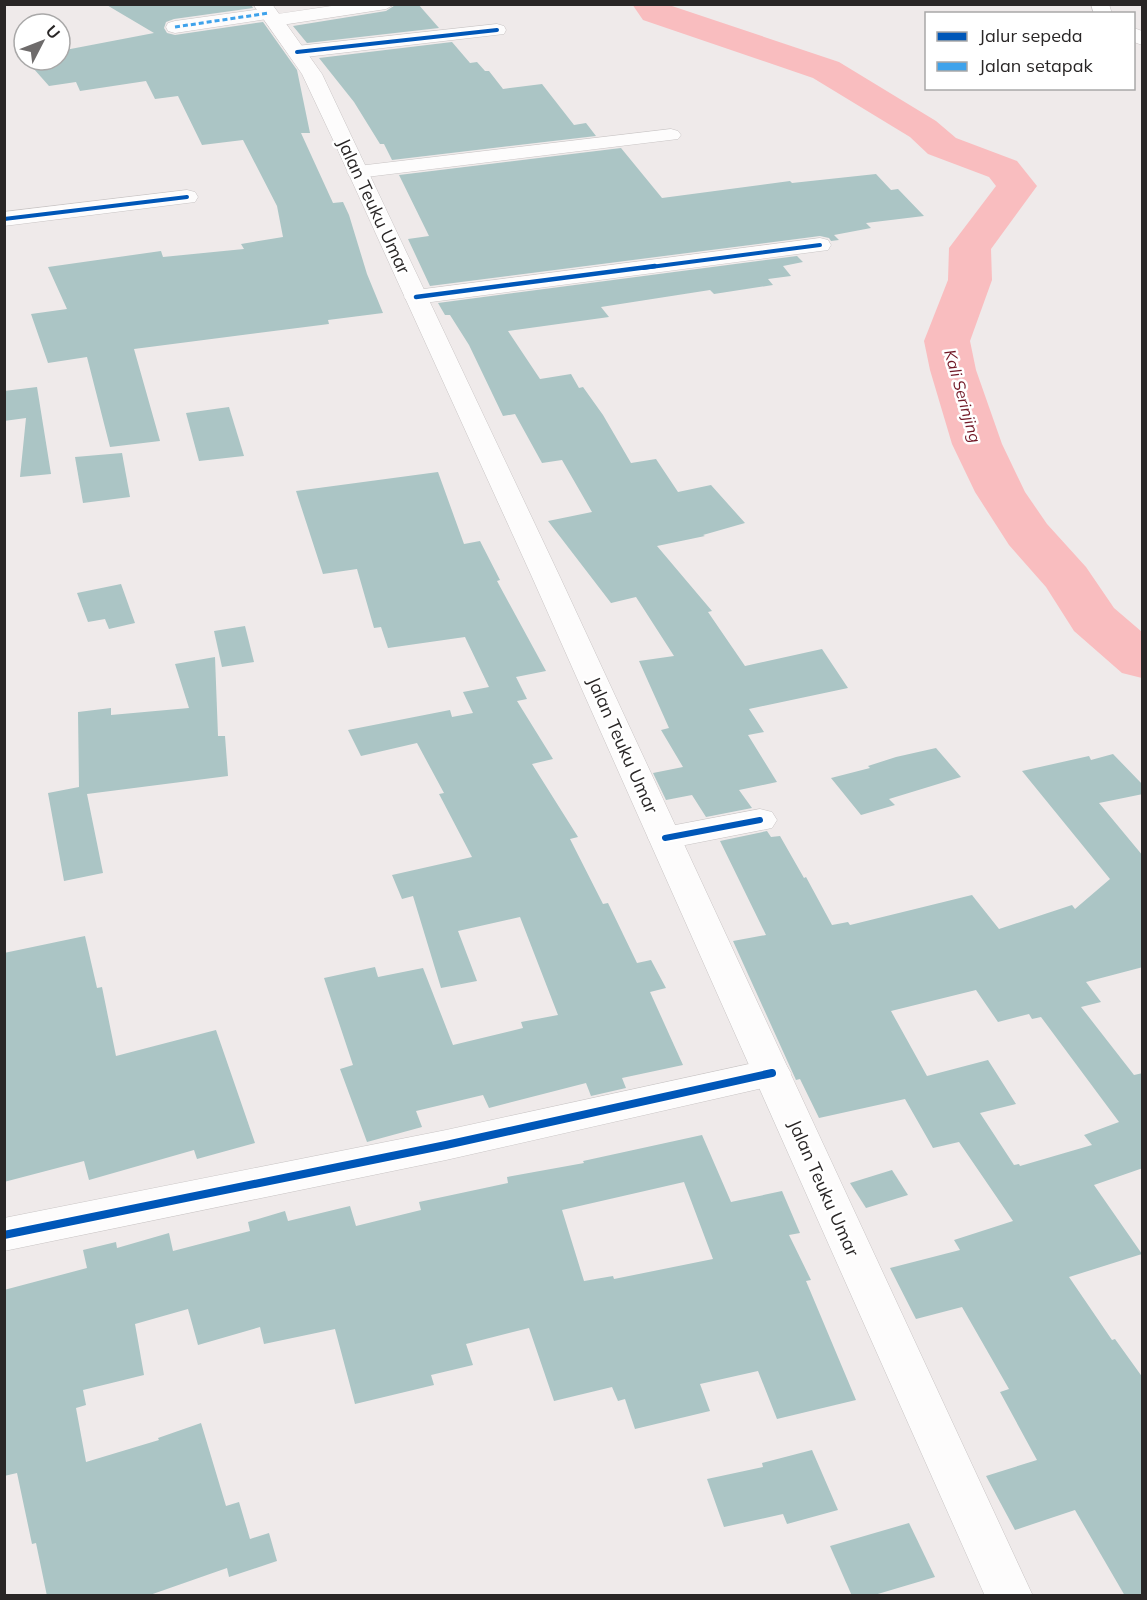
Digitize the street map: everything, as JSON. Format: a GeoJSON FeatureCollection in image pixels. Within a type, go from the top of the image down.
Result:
{"type":"FeatureCollection","features":[{"type":"Feature","properties":{"kind":"main road"},"geometry":{"type":"LineString","coordinates":[[175,27],[269,13],[386,4]]}},
{"type":"Feature","properties":{"kind":"main road","name":"Jalan Teuku Umar"},"geometry":{"type":"LineString","coordinates":[[269,13],[312,74],[358,172],[665,838],[1008,1596]]}},
{"type":"Feature","properties":{"kind":"main road"},"geometry":{"type":"LineString","coordinates":[[297,52],[496,30]]}},
{"type":"Feature","properties":{"kind":"main road"},"geometry":{"type":"LineString","coordinates":[[358,172],[671,135]]}},
{"type":"Feature","properties":{"kind":"main road"},"geometry":{"type":"LineString","coordinates":[[4,219],[187,197]]}},
{"type":"Feature","properties":{"kind":"main road"},"geometry":{"type":"LineString","coordinates":[[416,297],[820,245]]}},
{"type":"Feature","properties":{"kind":"main road"},"geometry":{"type":"LineString","coordinates":[[665,838],[760,820]]}},
{"type":"Feature","properties":{"kind":"main road"},"geometry":{"type":"LineString","coordinates":[[4,1235],[446,1145],[772,1073]]}},
{"type":"Feature","properties":{"kind":"building"},"geometry":{"type":"Polygon","coordinates":[[[105,4],[251,4],[253,8],[174,19],[166,22],[164,28],[167,33],[175,35],[263,22],[297,70],[310,133],[301,133],[333,203],[343,202],[349,215],[367,274],[383,313],[328,320],[329,324],[134,349],[160,441],[110,447],[87,357],[48,363],[31,314],[67,309],[48,267],[161,251],[163,257],[244,249],[241,244],[283,237],[277,206],[243,140],[202,145],[178,96],[155,99],[146,81],[80,91],[76,82],[49,86],[37,72],[72,72],[72,49],[154,33],[105,4]]]}},
{"type":"Feature","properties":{"kind":"building"},"geometry":{"type":"Polygon","coordinates":[[[397,4],[418,4],[439,28],[307,43],[293,26],[386,11],[397,4]]]}},
{"type":"Feature","properties":{"kind":"building"},"geometry":{"type":"Polygon","coordinates":[[[452,42],[470,63],[477,62],[485,71],[489,71],[503,89],[542,84],[574,125],[586,123],[596,136],[392,160],[384,144],[380,144],[354,102],[319,58],[452,42]]]}},
{"type":"Feature","properties":{"kind":"building"},"geometry":{"type":"Polygon","coordinates":[[[621,148],[662,198],[790,181],[792,183],[876,174],[891,190],[898,189],[924,216],[866,223],[871,228],[834,235],[839,240],[831,241],[829,238],[820,236],[430,286],[408,239],[429,236],[399,175],[621,148]]]}},
{"type":"Feature","properties":{"kind":"building"},"geometry":{"type":"Polygon","coordinates":[[[797,256],[803,262],[783,266],[791,276],[768,279],[773,285],[714,294],[710,290],[601,307],[609,317],[508,331],[540,379],[571,374],[579,388],[583,387],[603,415],[631,463],[656,459],[678,492],[711,485],[745,523],[703,535],[705,536],[657,546],[712,611],[708,612],[745,666],[822,649],[848,688],[749,709],[764,732],[748,735],[777,782],[739,790],[752,808],[706,817],[692,795],[666,800],[653,773],[683,767],[661,730],[669,728],[639,661],[674,656],[636,597],[611,603],[548,521],[592,512],[562,460],[542,463],[515,414],[503,416],[469,345],[450,315],[445,315],[438,303],[797,256]]]}},
{"type":"Feature","properties":{"kind":"building"},"geometry":{"type":"Polygon","coordinates":[[[37,387],[51,474],[20,477],[26,418],[4,421],[4,391],[37,387]]]}},
{"type":"Feature","properties":{"kind":"building"},"geometry":{"type":"Polygon","coordinates":[[[229,407],[244,456],[199,461],[186,413],[229,407]]]}},
{"type":"Feature","properties":{"kind":"building"},"geometry":{"type":"Polygon","coordinates":[[[122,453],[130,497],[83,503],[75,457],[122,453]]]}},
{"type":"Feature","properties":{"kind":"building"},"geometry":{"type":"Polygon","coordinates":[[[438,472],[464,544],[480,541],[500,580],[497,581],[546,671],[516,677],[527,699],[517,701],[553,759],[532,764],[578,837],[570,839],[603,904],[608,903],[637,963],[651,960],[666,988],[650,992],[683,1065],[622,1078],[626,1088],[591,1096],[586,1083],[489,1108],[483,1095],[416,1111],[422,1127],[367,1142],[340,1069],[353,1065],[324,978],[375,967],[378,977],[423,968],[453,1045],[523,1028],[521,1022],[558,1015],[520,917],[458,931],[477,981],[441,988],[413,896],[402,899],[392,875],[472,857],[439,794],[444,793],[417,743],[361,756],[348,730],[450,710],[452,717],[473,713],[463,692],[489,687],[465,637],[388,648],[381,627],[374,628],[357,569],[323,574],[296,491],[438,472]]]}},
{"type":"Feature","properties":{"kind":"building"},"geometry":{"type":"Polygon","coordinates":[[[121,584],[135,623],[109,629],[105,619],[88,622],[77,593],[121,584]]]}},
{"type":"Feature","properties":{"kind":"building"},"geometry":{"type":"Polygon","coordinates":[[[245,626],[254,662],[222,667],[214,631],[245,626]]]}},
{"type":"Feature","properties":{"kind":"building"},"geometry":{"type":"Polygon","coordinates":[[[215,657],[218,736],[225,736],[228,776],[87,794],[103,873],[64,881],[48,793],[79,787],[78,712],[111,708],[111,715],[189,708],[175,664],[215,657]]]}},
{"type":"Feature","properties":{"kind":"building"},"geometry":{"type":"Polygon","coordinates":[[[936,748],[961,777],[889,799],[895,805],[861,815],[831,778],[870,768],[868,766],[896,757],[936,748]]]}},
{"type":"Feature","properties":{"kind":"building"},"geometry":{"type":"Polygon","coordinates":[[[1113,754],[1143,785],[1143,794],[1099,803],[1143,856],[1143,967],[1086,982],[1101,1002],[1081,1007],[1134,1075],[1143,1073],[1143,1168],[1094,1185],[1142,1254],[1069,1277],[1112,1340],[1115,1339],[1143,1378],[1143,1596],[1125,1596],[1075,1510],[1015,1530],[986,1476],[1037,1460],[1000,1392],[1009,1389],[962,1307],[916,1319],[890,1268],[960,1250],[954,1240],[1013,1221],[959,1142],[933,1148],[905,1099],[819,1118],[800,1079],[796,1080],[733,941],[766,935],[720,841],[767,831],[771,837],[780,836],[832,925],[848,922],[850,925],[972,895],[999,929],[1072,905],[1075,909],[1110,879],[1022,771],[1089,756],[1091,760],[1113,754]],[[976,990],[891,1011],[927,1076],[988,1060],[1016,1104],[980,1113],[1014,1165],[1019,1164],[1020,1166],[1092,1145],[1084,1135],[1119,1122],[1041,1017],[1032,1019],[1029,1014],[998,1022],[976,990]]]}},
{"type":"Feature","properties":{"kind":"building"},"geometry":{"type":"Polygon","coordinates":[[[85,936],[97,988],[102,987],[116,1056],[216,1030],[255,1143],[197,1159],[194,1150],[89,1180],[84,1161],[4,1182],[4,953],[85,936]]]}},
{"type":"Feature","properties":{"kind":"building"},"geometry":{"type":"Polygon","coordinates":[[[702,1135],[731,1202],[782,1191],[800,1233],[789,1235],[811,1280],[806,1281],[856,1400],[777,1419],[758,1371],[700,1384],[710,1411],[635,1429],[625,1399],[618,1401],[612,1387],[554,1401],[529,1328],[466,1344],[473,1365],[431,1375],[434,1385],[355,1404],[335,1329],[264,1344],[260,1327],[198,1345],[188,1309],[135,1324],[144,1375],[83,1390],[86,1405],[76,1408],[86,1462],[159,1440],[158,1438],[201,1423],[226,1506],[239,1502],[250,1539],[269,1533],[277,1561],[229,1577],[227,1568],[147,1596],[47,1596],[36,1543],[32,1544],[17,1473],[4,1476],[4,1290],[87,1268],[83,1250],[116,1242],[117,1248],[169,1233],[173,1251],[250,1231],[248,1222],[285,1211],[288,1221],[350,1206],[356,1226],[421,1210],[419,1202],[508,1183],[507,1177],[584,1163],[583,1161],[702,1135]],[[684,1182],[562,1210],[584,1281],[613,1276],[614,1279],[713,1259],[684,1182]]]}},
{"type":"Feature","properties":{"kind":"building"},"geometry":{"type":"Polygon","coordinates":[[[892,1170],[908,1195],[866,1208],[850,1183],[892,1170]]]}},
{"type":"Feature","properties":{"kind":"building"},"geometry":{"type":"Polygon","coordinates":[[[812,1450],[838,1510],[787,1524],[783,1514],[724,1527],[707,1479],[763,1467],[762,1463],[812,1450]]]}},
{"type":"Feature","properties":{"kind":"building"},"geometry":{"type":"Polygon","coordinates":[[[909,1523],[935,1577],[871,1596],[852,1596],[830,1546],[909,1523]]]}},
{"type":"Feature","properties":{"kind":"waterway","name":"Kali Serinjing"},"geometry":{"type":"LineString","coordinates":[[649,4],[655,13],[826,70],[923,129],[942,146],[1003,169],[1017,186],[970,248],[970,280],[947,341],[953,370],[977,444],[1000,492],[1027,534],[1067,578],[1094,619],[1142,661]]}},
{"type":"Feature","properties":{"kind":"marked path"},"geometry":{"type":"LineString","coordinates":[[175,27],[269,13]]}},
{"type":"Feature","properties":{"kind":"cycle path"},"geometry":{"type":"LineString","coordinates":[[297,52],[497,30]]}},
{"type":"Feature","properties":{"kind":"cycle path"},"geometry":{"type":"LineString","coordinates":[[4,219],[187,197]]}},
{"type":"Feature","properties":{"kind":"cycle path"},"geometry":{"type":"LineString","coordinates":[[416,297],[820,245]]}},
{"type":"Feature","properties":{"kind":"cycle path"},"geometry":{"type":"LineString","coordinates":[[665,838],[760,820]]}},
{"type":"Feature","properties":{"kind":"cycle path"},"geometry":{"type":"LineString","coordinates":[[4,1235],[446,1145],[772,1073]]}}]}
